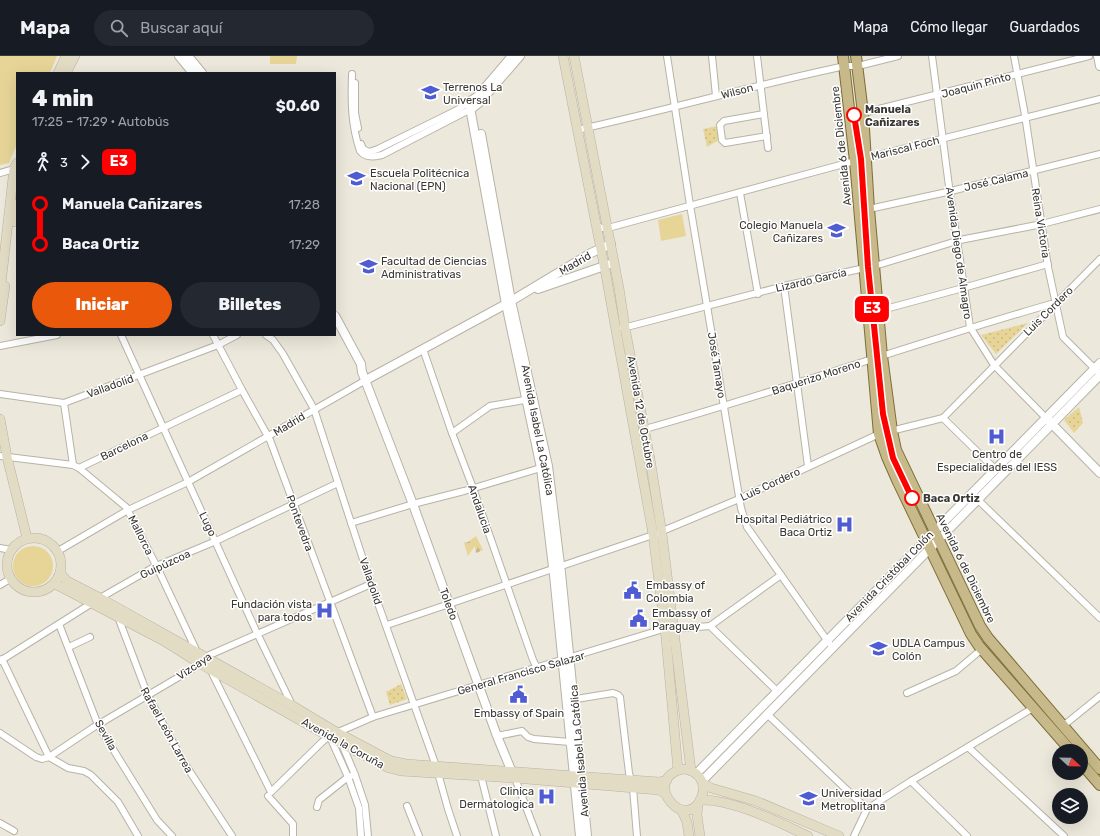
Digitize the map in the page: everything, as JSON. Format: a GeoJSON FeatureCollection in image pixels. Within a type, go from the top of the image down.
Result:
{"type":"FeatureCollection","features":[{"type":"Feature","properties":{"kind":"main road"},"geometry":{"type":"LineString","coordinates":[[58,72],[66,56]]}},
{"type":"Feature","properties":{"kind":"main road"},"geometry":{"type":"LineString","coordinates":[[67,72],[75,56]]}},
{"type":"Feature","properties":{"kind":"main road","name":"Avenida 12 de Octubre"},"geometry":{"type":"LineString","coordinates":[[563,56],[600,248],[621,329],[644,429],[670,629],[698,777]]}},
{"type":"Feature","properties":{"kind":"main road","name":"Avenida 12 de Octubre"},"geometry":{"type":"LineString","coordinates":[[574,56],[611,244],[621,329],[658,534]]}},
{"type":"Feature","properties":{"kind":"main road","name":"Avenida 6 de Diciembre"},"geometry":{"type":"LineString","coordinates":[[844,61],[869,208],[869,267],[878,311],[877,357],[879,434],[889,463],[971,634],[982,649],[1064,744]]}},
{"type":"Feature","properties":{"kind":"main road","name":"Avenida 6 de Diciembre"},"geometry":{"type":"LineString","coordinates":[[857,61],[863,113],[860,159],[877,357],[896,450],[980,626],[988,638],[1100,769]]}},
{"type":"Feature","properties":{"kind":"main road"},"geometry":{"type":"LineString","coordinates":[[0,293],[16,167]]}},
{"type":"Feature","properties":{"kind":"main road"},"geometry":{"type":"LineString","coordinates":[[0,313],[16,210]]}},
{"type":"Feature","properties":{"kind":"main road"},"geometry":{"type":"LineString","coordinates":[[0,419],[4,457],[27,538]]}},
{"type":"Feature","properties":{"kind":"main road"},"geometry":{"type":"LineString","coordinates":[[36,537],[45,540],[52,544],[58,551],[61,562],[60,573],[54,584],[42,591],[28,592],[21,589],[10,579],[7,569],[7,560],[11,550],[15,545],[27,538],[36,537]]}},
{"type":"Feature","properties":{"kind":"main road","name":"Avenida la Coruña"},"geometry":{"type":"LineString","coordinates":[[60,573],[67,581],[97,600],[334,734],[391,761],[437,770]]}},
{"type":"Feature","properties":{"kind":"main road","name":"Avenida la Coruña"},"geometry":{"type":"LineString","coordinates":[[54,584],[97,600],[118,616],[164,641],[200,658],[210,669],[291,710]]}},
{"type":"Feature","properties":{"kind":"main road","name":"Avenida 12 de Octubre"},"geometry":{"type":"LineString","coordinates":[[670,629],[678,770]]}},
{"type":"Feature","properties":{"kind":"main road","name":"Avenida la Coruña"},"geometry":{"type":"LineString","coordinates":[[334,734],[342,744],[389,768],[401,771],[437,770],[631,784],[659,790],[666,794]]}},
{"type":"Feature","properties":{"kind":"main road"},"geometry":{"type":"LineString","coordinates":[[689,836],[687,822],[682,811],[670,802],[666,794],[665,784],[670,775],[678,770],[686,769],[711,788],[756,801],[839,836]]}},
{"type":"Feature","properties":{"kind":"main road"},"geometry":{"type":"LineString","coordinates":[[1088,771],[1100,785]]}},
{"type":"Feature","properties":{"kind":"main road"},"geometry":{"type":"LineString","coordinates":[[698,777],[703,794],[699,802],[697,815],[700,836]]}},
{"type":"Feature","properties":{"kind":"main road","name":"Avenida la Coruña"},"geometry":{"type":"LineString","coordinates":[[631,784],[667,780]]}},
{"type":"Feature","properties":{"kind":"main road"},"geometry":{"type":"LineString","coordinates":[[682,811],[691,809],[699,802],[708,799],[754,812],[808,836]]}},
{"type":"Feature","properties":{"kind":"main road"},"geometry":{"type":"LineString","coordinates":[[798,832],[803,820]]}},
{"type":"Feature","properties":{"kind":"street"},"geometry":{"type":"LineString","coordinates":[[178,56],[192,72]]}},
{"type":"Feature","properties":{"kind":"street"},"geometry":{"type":"LineString","coordinates":[[188,56],[201,72]]}},
{"type":"Feature","properties":{"kind":"street"},"geometry":{"type":"LineString","coordinates":[[473,104],[512,56]]}},
{"type":"Feature","properties":{"kind":"street"},"geometry":{"type":"LineString","coordinates":[[354,76],[355,113],[363,148],[368,154],[414,130],[473,104],[520,56]]}},
{"type":"Feature","properties":{"kind":"street","name":"José Tamayo"},"geometry":{"type":"LineString","coordinates":[[667,56],[690,205],[739,499],[747,527],[833,648]]}},
{"type":"Feature","properties":{"kind":"street"},"geometry":{"type":"LineString","coordinates":[[712,56],[716,96]]}},
{"type":"Feature","properties":{"kind":"street"},"geometry":{"type":"LineString","coordinates":[[757,56],[768,148]]}},
{"type":"Feature","properties":{"kind":"street","name":"Wilson"},"geometry":{"type":"LineString","coordinates":[[577,130],[761,85],[844,61],[898,56]]}},
{"type":"Feature","properties":{"kind":"street","name":"Avenida Diego de Almagro"},"geometry":{"type":"LineString","coordinates":[[932,56],[944,139],[956,241],[970,327],[994,365],[1100,473]]}},
{"type":"Feature","properties":{"kind":"street","name":"Reina Victoria"},"geometry":{"type":"LineString","coordinates":[[1014,56],[1048,264],[1063,337],[1099,370]]}},
{"type":"Feature","properties":{"kind":"street","name":"Joaquin Pinto"},"geometry":{"type":"LineString","coordinates":[[863,113],[1089,56]]}},
{"type":"Feature","properties":{"kind":"street"},"geometry":{"type":"LineString","coordinates":[[1098,56],[1100,66]]}},
{"type":"Feature","properties":{"kind":"street","name":"Mariscal Foch"},"geometry":{"type":"LineString","coordinates":[[608,228],[860,159],[1100,99]]}},
{"type":"Feature","properties":{"kind":"street","name":"Avenida Isabel La Católica"},"geometry":{"type":"LineString","coordinates":[[473,104],[509,302],[544,467],[557,568],[578,780],[580,836]]}},
{"type":"Feature","properties":{"kind":"street"},"geometry":{"type":"LineString","coordinates":[[764,114],[724,121],[720,125],[722,140],[725,143],[767,136]]}},
{"type":"Feature","properties":{"kind":"street","name":"José Calama"},"geometry":{"type":"LineString","coordinates":[[869,208],[949,191],[1100,154]]}},
{"type":"Feature","properties":{"kind":"street"},"geometry":{"type":"LineString","coordinates":[[0,173],[16,167]]}},
{"type":"Feature","properties":{"kind":"street"},"geometry":{"type":"LineString","coordinates":[[740,193],[758,294]]}},
{"type":"Feature","properties":{"kind":"street","name":"Lizardo García"},"geometry":{"type":"LineString","coordinates":[[621,329],[784,286],[869,267],[956,241],[1042,224],[1100,209]]}},
{"type":"Feature","properties":{"kind":"street"},"geometry":{"type":"LineString","coordinates":[[596,224],[601,228],[608,228]]}},
{"type":"Feature","properties":{"kind":"street","name":"Madrid"},"geometry":{"type":"LineString","coordinates":[[58,551],[128,510],[188,482],[314,409],[509,302],[600,248],[611,244]]}},
{"type":"Feature","properties":{"kind":"street","name":"Luis Cordero"},"geometry":{"type":"LineString","coordinates":[[386,625],[658,534],[739,499],[879,434],[943,418],[1100,259]]}},
{"type":"Feature","properties":{"kind":"street","name":"Madrid"},"geometry":{"type":"LineString","coordinates":[[519,296],[614,262]]}},
{"type":"Feature","properties":{"kind":"street"},"geometry":{"type":"LineString","coordinates":[[878,311],[1048,264]]}},
{"type":"Feature","properties":{"kind":"street"},"geometry":{"type":"LineString","coordinates":[[784,286],[808,466]]}},
{"type":"Feature","properties":{"kind":"street","name":"Baquerizo Moreno"},"geometry":{"type":"LineString","coordinates":[[644,429],[796,383],[970,327],[1055,304]]}},
{"type":"Feature","properties":{"kind":"street","name":"Toledo"},"geometry":{"type":"LineString","coordinates":[[336,318],[360,364],[413,504],[497,736],[537,836]]}},
{"type":"Feature","properties":{"kind":"street","name":"Toledo"},"geometry":{"type":"LineString","coordinates":[[336,329],[357,367],[362,372]]}},
{"type":"Feature","properties":{"kind":"street"},"geometry":{"type":"LineString","coordinates":[[0,346],[52,336]]}},
{"type":"Feature","properties":{"kind":"street","name":"Lugo"},"geometry":{"type":"LineString","coordinates":[[121,336],[162,428],[216,541],[291,710]]}},
{"type":"Feature","properties":{"kind":"street","name":"Pontevedra"},"geometry":{"type":"LineString","coordinates":[[214,336],[268,436],[373,718]]}},
{"type":"Feature","properties":{"kind":"street","name":"Valladolid"},"geometry":{"type":"LineString","coordinates":[[0,394],[64,403],[218,345],[235,336]]}},
{"type":"Feature","properties":{"kind":"street","name":"Valladolid"},"geometry":{"type":"LineString","coordinates":[[267,336],[273,340],[283,354],[314,409],[371,584],[415,704],[457,836]]}},
{"type":"Feature","properties":{"kind":"street","name":"Andalucia"},"geometry":{"type":"LineString","coordinates":[[423,350],[537,668]]}},
{"type":"Feature","properties":{"kind":"street","name":"Avenida Cristóbal Colón"},"geometry":{"type":"LineString","coordinates":[[936,535],[971,494],[995,469],[1046,418],[1099,370]]}},
{"type":"Feature","properties":{"kind":"street","name":"Avenida Cristóbal Colón"},"geometry":{"type":"LineString","coordinates":[[698,777],[826,640],[927,543],[978,500],[1052,424],[1099,370]]}},
{"type":"Feature","properties":{"kind":"street","name":"Barcelona"},"geometry":{"type":"LineString","coordinates":[[76,466],[162,428],[242,390]]}},
{"type":"Feature","properties":{"kind":"street"},"geometry":{"type":"LineString","coordinates":[[452,433],[490,406],[530,399]]}},
{"type":"Feature","properties":{"kind":"street"},"geometry":{"type":"LineString","coordinates":[[4,457],[76,466],[64,403]]}},
{"type":"Feature","properties":{"kind":"street"},"geometry":{"type":"LineString","coordinates":[[943,418],[995,469]]}},
{"type":"Feature","properties":{"kind":"street","name":"Mallorca"},"geometry":{"type":"LineString","coordinates":[[76,466],[126,506],[200,658]]}},
{"type":"Feature","properties":{"kind":"street"},"geometry":{"type":"LineString","coordinates":[[351,523],[544,467]]}},
{"type":"Feature","properties":{"kind":"street","name":"Guipúzcoa"},"geometry":{"type":"LineString","coordinates":[[1,660],[97,600],[157,567],[293,506],[338,483]]}},
{"type":"Feature","properties":{"kind":"street"},"geometry":{"type":"LineString","coordinates":[[971,494],[1100,618]]}},
{"type":"Feature","properties":{"kind":"street","name":"Avenida Cristóbal Colón"},"geometry":{"type":"LineString","coordinates":[[698,777],[768,714],[833,648],[927,543]]}},
{"type":"Feature","properties":{"kind":"street"},"geometry":{"type":"LineString","coordinates":[[0,548],[11,550]]}},
{"type":"Feature","properties":{"kind":"street"},"geometry":{"type":"LineString","coordinates":[[777,692],[710,626],[781,575]]}},
{"type":"Feature","properties":{"kind":"street"},"geometry":{"type":"LineString","coordinates":[[0,585],[10,579]]}},
{"type":"Feature","properties":{"kind":"street","name":"Vizcaya"},"geometry":{"type":"LineString","coordinates":[[49,757],[98,725],[194,668],[200,658],[371,584]]}},
{"type":"Feature","properties":{"kind":"street","name":"Rafael León Larrea"},"geometry":{"type":"LineString","coordinates":[[118,616],[148,696],[183,761],[232,836]]}},
{"type":"Feature","properties":{"kind":"street","name":"Sevilla"},"geometry":{"type":"LineString","coordinates":[[59,624],[98,725],[157,820],[172,836]]}},
{"type":"Feature","properties":{"kind":"street","name":"General Francisco Salazar"},"geometry":{"type":"LineString","coordinates":[[269,794],[321,743],[334,734],[373,718],[478,685],[670,629],[710,626]]}},
{"type":"Feature","properties":{"kind":"street"},"geometry":{"type":"LineString","coordinates":[[69,647],[90,637]]}},
{"type":"Feature","properties":{"kind":"street"},"geometry":{"type":"LineString","coordinates":[[908,693],[956,671],[982,649]]}},
{"type":"Feature","properties":{"kind":"street"},"geometry":{"type":"LineString","coordinates":[[1,660],[49,757],[68,768],[84,771],[91,775],[118,802],[138,836]]}},
{"type":"Feature","properties":{"kind":"street"},"geometry":{"type":"LineString","coordinates":[[210,669],[269,794],[293,824],[293,836]]}},
{"type":"Feature","properties":{"kind":"street"},"geometry":{"type":"LineString","coordinates":[[570,699],[613,693],[620,697],[637,836]]}},
{"type":"Feature","properties":{"kind":"street"},"geometry":{"type":"LineString","coordinates":[[1063,726],[1100,696]]}},
{"type":"Feature","properties":{"kind":"street","name":"Avenida Isabel La Católica"},"geometry":{"type":"LineString","coordinates":[[570,699],[570,742],[587,836]]}},
{"type":"Feature","properties":{"kind":"street"},"geometry":{"type":"LineString","coordinates":[[854,836],[867,809],[1033,708]]}},
{"type":"Feature","properties":{"kind":"street"},"geometry":{"type":"LineString","coordinates":[[768,714],[867,809]]}},
{"type":"Feature","properties":{"kind":"street"},"geometry":{"type":"LineString","coordinates":[[497,736],[522,731],[528,737],[534,739],[570,742]]}},
{"type":"Feature","properties":{"kind":"street"},"geometry":{"type":"LineString","coordinates":[[0,733],[36,757],[42,759],[49,757]]}},
{"type":"Feature","properties":{"kind":"street"},"geometry":{"type":"LineString","coordinates":[[334,734],[359,808],[361,836]]}},
{"type":"Feature","properties":{"kind":"street"},"geometry":{"type":"LineString","coordinates":[[342,744],[355,775],[365,805],[368,836]]}},
{"type":"Feature","properties":{"kind":"street"},"geometry":{"type":"LineString","coordinates":[[968,747],[1064,836]]}},
{"type":"Feature","properties":{"kind":"street"},"geometry":{"type":"LineString","coordinates":[[481,773],[496,836]]}},
{"type":"Feature","properties":{"kind":"street"},"geometry":{"type":"LineString","coordinates":[[317,807],[319,800],[348,778],[355,775]]}},
{"type":"Feature","properties":{"kind":"street"},"geometry":{"type":"LineString","coordinates":[[911,781],[967,836]]}},
{"type":"Feature","properties":{"kind":"street"},"geometry":{"type":"LineString","coordinates":[[407,806],[419,836]]}},
{"type":"Feature","properties":{"kind":"street"},"geometry":{"type":"LineString","coordinates":[[0,823],[14,831]]}},
{"type":"Feature","properties":{"kind":"green space"},"geometry":{"type":"Polygon","coordinates":[[[0,56],[57,56],[50,72],[16,72],[16,146],[9,163],[0,165],[0,56]]]}},
{"type":"Feature","properties":{"kind":"green space"},"geometry":{"type":"Polygon","coordinates":[[[270,56],[297,56],[296,64],[270,64],[270,56]]]}},
{"type":"Feature","properties":{"kind":"green space"},"geometry":{"type":"Polygon","coordinates":[[[717,126],[719,140],[707,147],[703,129],[717,126]]]}},
{"type":"Feature","properties":{"kind":"green space"},"geometry":{"type":"Polygon","coordinates":[[[682,214],[686,236],[661,241],[658,220],[682,214]]]}},
{"type":"Feature","properties":{"kind":"green space"},"geometry":{"type":"Polygon","coordinates":[[[1028,323],[996,354],[981,335],[1028,323]]]}},
{"type":"Feature","properties":{"kind":"green space"},"geometry":{"type":"Polygon","coordinates":[[[1079,407],[1083,423],[1074,433],[1064,420],[1079,407]]]}},
{"type":"Feature","properties":{"kind":"green space"},"geometry":{"type":"Polygon","coordinates":[[[476,536],[483,550],[476,553],[475,546],[468,556],[464,543],[476,536]]]}},
{"type":"Feature","properties":{"kind":"green space"},"geometry":{"type":"Polygon","coordinates":[[[37,546],[44,549],[50,555],[53,566],[52,574],[44,583],[37,586],[29,586],[22,583],[14,574],[13,562],[16,555],[25,547],[37,546]]]}},
{"type":"Feature","properties":{"kind":"green space"},"geometry":{"type":"Polygon","coordinates":[[[401,684],[407,699],[390,705],[386,692],[401,684]]]}},
{"type":"Feature","properties":{"kind":"bus line","name":"E3"},"geometry":{"type":"LineString","coordinates":[[854,115],[861,159],[868,267],[883,414],[893,458],[912,498]]}},
{"type":"Feature","properties":{"kind":"place","name":"Terrenos La Universal"},"geometry":{"type":"Point","coordinates":[430,93]}},
{"type":"Feature","properties":{"kind":"place","name":"Manuela Cañizares"},"geometry":{"type":"Point","coordinates":[854,115]}},
{"type":"Feature","properties":{"kind":"place","name":"Escuela Politécnica Nacional (EPN)"},"geometry":{"type":"Point","coordinates":[357,179]}},
{"type":"Feature","properties":{"kind":"place","name":"Colegio Manuela Cañizares"},"geometry":{"type":"Point","coordinates":[836,231]}},
{"type":"Feature","properties":{"kind":"place","name":"Facultad de Ciencias Administrativas"},"geometry":{"type":"Point","coordinates":[368,267]}},
{"type":"Feature","properties":{"kind":"place","name":"Centro de Especialidades del IESS"},"geometry":{"type":"Point","coordinates":[997,436]}},
{"type":"Feature","properties":{"kind":"place","name":"Baca Ortiz"},"geometry":{"type":"Point","coordinates":[912,498]}},
{"type":"Feature","properties":{"kind":"place","name":"Hospital Pediátrico Baca Ortiz"},"geometry":{"type":"Point","coordinates":[845,525]}},
{"type":"Feature","properties":{"kind":"place","name":"Embassy of Colombia"},"geometry":{"type":"Point","coordinates":[633,591]}},
{"type":"Feature","properties":{"kind":"place","name":"Fundación vista para todos"},"geometry":{"type":"Point","coordinates":[325,610]}},
{"type":"Feature","properties":{"kind":"place","name":"Embassy of Paraguay"},"geometry":{"type":"Point","coordinates":[639,619]}},
{"type":"Feature","properties":{"kind":"place","name":"UDLA Campus Colón"},"geometry":{"type":"Point","coordinates":[879,649]}},
{"type":"Feature","properties":{"kind":"place","name":"Embassy of Spain"},"geometry":{"type":"Point","coordinates":[519,695]}},
{"type":"Feature","properties":{"kind":"place","name":"Clinica Dermatologica"},"geometry":{"type":"Point","coordinates":[547,797]}},
{"type":"Feature","properties":{"kind":"place","name":"Universidad Metroplitana"},"geometry":{"type":"Point","coordinates":[808,799]}}]}
